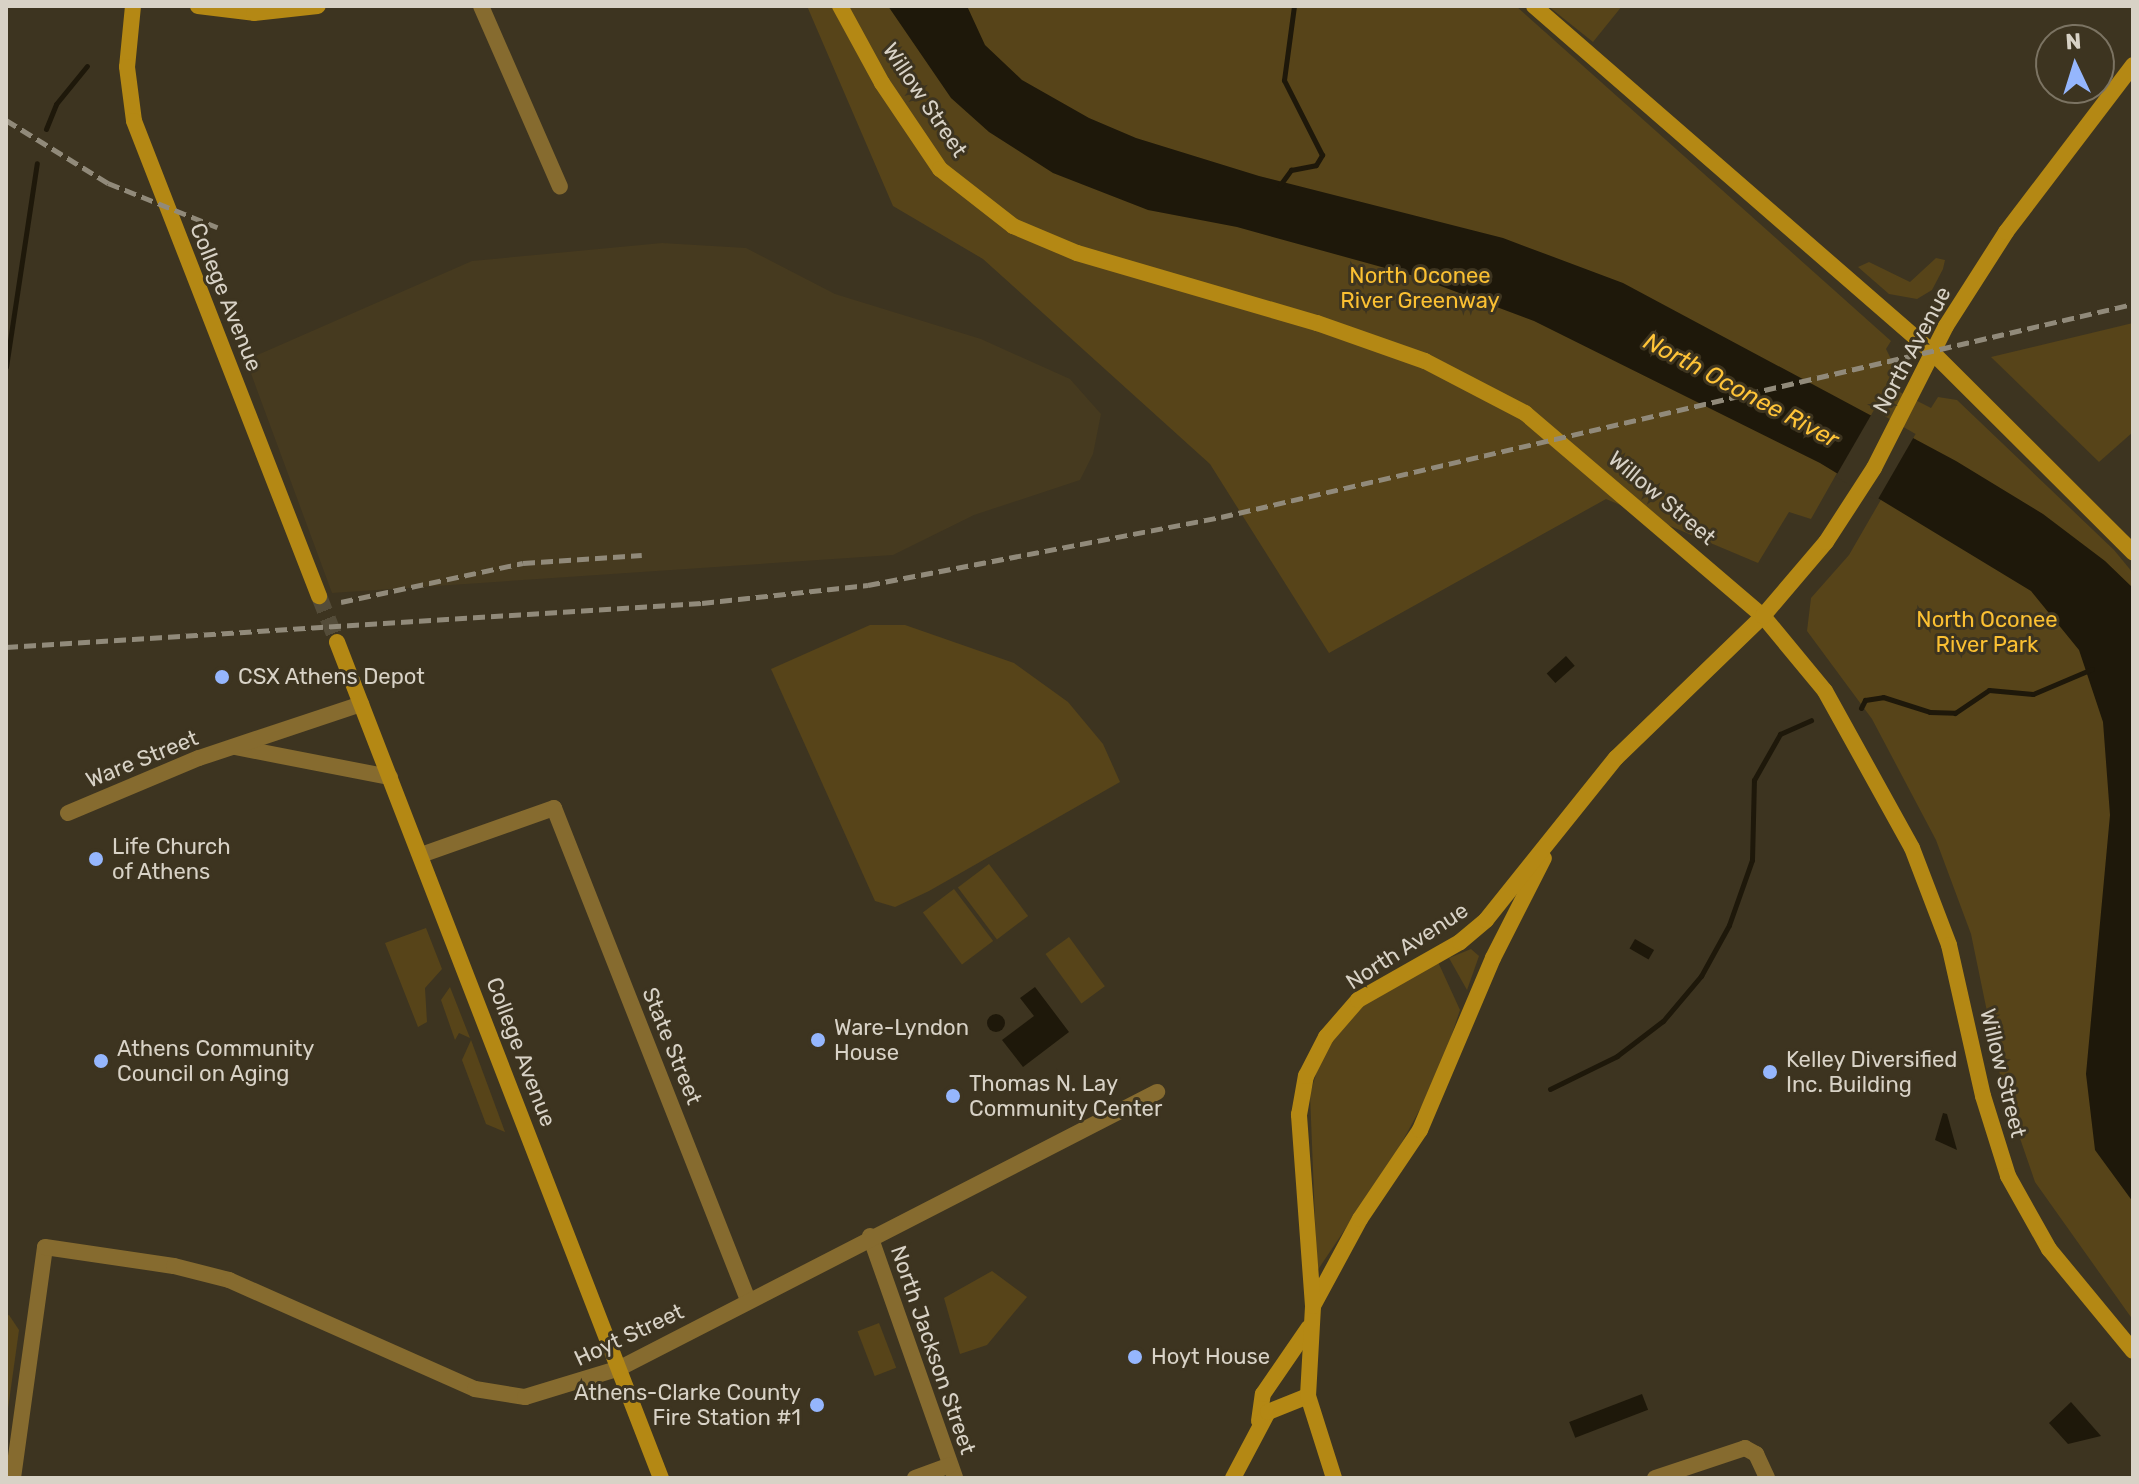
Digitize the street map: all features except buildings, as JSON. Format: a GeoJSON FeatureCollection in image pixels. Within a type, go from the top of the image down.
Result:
{"type":"FeatureCollection","features":[{"type":"Feature","properties":{"kind":"street","name":"College Avenue"},"geometry":{"type":"LineString","coordinates":[[133,6],[127,67],[134,121],[319,596]]}},
{"type":"Feature","properties":{"kind":"street"},"geometry":{"type":"LineString","coordinates":[[198,6],[254,13],[318,6]]}},
{"type":"Feature","properties":{"kind":"street"},"geometry":{"type":"LineString","coordinates":[[481,6],[560,187]]}},
{"type":"Feature","properties":{"kind":"street","name":"Willow Street"},"geometry":{"type":"LineString","coordinates":[[840,6],[882,83],[940,169],[1013,226],[1077,253],[1317,323],[1437,367],[1525,413],[1763,616],[1825,691],[1912,848],[1949,945],[1983,1096],[2008,1176],[2049,1249],[2133,1351]]}},
{"type":"Feature","properties":{"kind":"street"},"geometry":{"type":"LineString","coordinates":[[1534,6],[1932,352],[2133,552]]}},
{"type":"Feature","properties":{"kind":"street","name":"North Avenue"},"geometry":{"type":"LineString","coordinates":[[1334,1478],[1308,1396],[1313,1306],[1299,1115],[1306,1076],[1326,1037],[1358,1000],[1460,942],[1486,920],[1561,825],[1682,689],[1763,616],[1826,542],[1912,395],[1932,352],[2032,192],[2133,65]]}},
{"type":"Feature","properties":{"kind":"street","name":"College Avenue"},"geometry":{"type":"LineString","coordinates":[[337,642],[661,1478]]}},
{"type":"Feature","properties":{"kind":"street","name":"Ware Street"},"geometry":{"type":"LineString","coordinates":[[68,813],[233,747],[361,704]]}},
{"type":"Feature","properties":{"kind":"street","name":"Ware Street"},"geometry":{"type":"LineString","coordinates":[[233,747],[390,777]]}},
{"type":"Feature","properties":{"kind":"street","name":"State Street"},"geometry":{"type":"LineString","coordinates":[[421,855],[554,808],[748,1300]]}},
{"type":"Feature","properties":{"kind":"street","name":"North Avenue"},"geometry":{"type":"LineString","coordinates":[[1313,1306],[1360,1219],[1420,1130],[1493,958],[1561,825]]}},
{"type":"Feature","properties":{"kind":"street","name":"Hoyt Street"},"geometry":{"type":"LineString","coordinates":[[13,1478],[45,1247],[174,1266],[229,1280],[475,1389],[497,1394],[548,1393],[620,1368],[870,1236],[1157,1092]]}},
{"type":"Feature","properties":{"kind":"street","name":"North Jackson Street"},"geometry":{"type":"LineString","coordinates":[[870,1236],[952,1472]]}},
{"type":"Feature","properties":{"kind":"street"},"geometry":{"type":"LineString","coordinates":[[1233,1478],[1259,1422],[1263,1394],[1310,1325]]}},
{"type":"Feature","properties":{"kind":"street"},"geometry":{"type":"LineString","coordinates":[[1259,1422],[1277,1405],[1308,1396]]}},
{"type":"Feature","properties":{"kind":"street"},"geometry":{"type":"LineString","coordinates":[[1655,1478],[1726,1451],[1745,1448],[1756,1454],[1767,1478]]}},
{"type":"Feature","properties":{"kind":"street"},"geometry":{"type":"LineString","coordinates":[[915,1478],[952,1472]]}},
{"type":"Feature","properties":{"kind":"shaded area"},"geometry":{"type":"Polygon","coordinates":[[[662,243],[746,248],[835,294],[981,339],[1070,379],[1101,414],[1093,454],[1080,480],[974,515],[893,555],[332,593],[246,360],[472,261],[662,243]]]}},
{"type":"Feature","properties":{"kind":"green space","name":"North Oconee River Greenway"},"geometry":{"type":"Polygon","coordinates":[[[807,6],[1516,6],[1891,341],[1886,349],[1895,367],[1886,385],[1931,408],[1938,397],[1957,400],[2114,550],[2133,573],[2133,1320],[2035,1182],[2003,1089],[1971,934],[1936,840],[1872,719],[1807,631],[1811,598],[1849,555],[1916,439],[1819,462],[1837,473],[1811,519],[1789,512],[1758,563],[1606,499],[1329,653],[1210,464],[983,259],[893,206],[807,6]]]}},
{"type":"Feature","properties":{"kind":"green space"},"geometry":{"type":"Polygon","coordinates":[[[1548,6],[1622,6],[1593,42],[1548,6]]]}},
{"type":"Feature","properties":{"kind":"green space"},"geometry":{"type":"Polygon","coordinates":[[[1936,258],[1945,260],[1943,269],[1932,290],[1917,299],[1889,294],[1858,267],[1869,262],[1910,282],[1936,258]]]}},
{"type":"Feature","properties":{"kind":"green space"},"geometry":{"type":"Polygon","coordinates":[[[2133,323],[2133,432],[2099,462],[1991,357],[2133,323]]]}},
{"type":"Feature","properties":{"kind":"green space"},"geometry":{"type":"Polygon","coordinates":[[[870,625],[905,625],[1014,663],[1068,702],[1103,744],[1120,782],[929,891],[895,907],[875,901],[771,669],[870,625]]]}},
{"type":"Feature","properties":{"kind":"green space"},"geometry":{"type":"Polygon","coordinates":[[[989,864],[1028,916],[997,939],[958,887],[989,864]]]}},
{"type":"Feature","properties":{"kind":"green space"},"geometry":{"type":"Polygon","coordinates":[[[954,889],[993,941],[962,964],[923,912],[954,889]]]}},
{"type":"Feature","properties":{"kind":"green space"},"geometry":{"type":"Polygon","coordinates":[[[426,928],[442,969],[425,988],[427,1022],[418,1027],[385,943],[426,928]]]}},
{"type":"Feature","properties":{"kind":"green space"},"geometry":{"type":"Polygon","coordinates":[[[1069,937],[1105,986],[1081,1003],[1046,954],[1069,937]]]}},
{"type":"Feature","properties":{"kind":"green space"},"geometry":{"type":"Polygon","coordinates":[[[1471,949],[1479,956],[1467,990],[1449,958],[1471,949]]]}},
{"type":"Feature","properties":{"kind":"green space"},"geometry":{"type":"Polygon","coordinates":[[[1438,962],[1460,1010],[1438,1076],[1395,1155],[1317,1271],[1310,1094],[1324,1048],[1360,1007],[1438,962]]]}},
{"type":"Feature","properties":{"kind":"green space"},"geometry":{"type":"Polygon","coordinates":[[[450,987],[470,1038],[459,1033],[455,1040],[441,1000],[450,987]]]}},
{"type":"Feature","properties":{"kind":"green space"},"geometry":{"type":"Polygon","coordinates":[[[471,1040],[505,1132],[486,1124],[462,1060],[471,1040]]]}},
{"type":"Feature","properties":{"kind":"green space"},"geometry":{"type":"Polygon","coordinates":[[[992,1271],[1027,1297],[987,1345],[960,1354],[944,1298],[992,1271]]]}},
{"type":"Feature","properties":{"kind":"green space"},"geometry":{"type":"Polygon","coordinates":[[[9,1315],[19,1330],[6,1423],[6,1316],[9,1315]]]}},
{"type":"Feature","properties":{"kind":"green space"},"geometry":{"type":"Polygon","coordinates":[[[879,1323],[896,1368],[875,1376],[858,1331],[879,1323]]]}},
{"type":"Feature","properties":{"kind":"water","name":"North Oconee River"},"geometry":{"type":"Polygon","coordinates":[[[888,6],[967,6],[985,45],[1022,80],[1089,118],[1136,138],[1259,176],[1503,238],[1623,283],[1956,461],[2043,514],[2105,561],[2133,588],[2133,1202],[2095,1150],[2086,1074],[2110,815],[2103,722],[2079,650],[2031,591],[1820,463],[1534,321],[1414,276],[1237,227],[1148,210],[1053,173],[989,132],[951,98],[888,6]]]}},
{"type":"Feature","properties":{"kind":"water"},"geometry":{"type":"Polygon","coordinates":[[[1566,656],[1575,666],[1555,683],[1547,673],[1566,656]]]}},
{"type":"Feature","properties":{"kind":"water"},"geometry":{"type":"Polygon","coordinates":[[[1635,939],[1654,950],[1649,960],[1630,949],[1635,939]]]}},
{"type":"Feature","properties":{"kind":"water"},"geometry":{"type":"Polygon","coordinates":[[[1035,987],[1069,1032],[1023,1067],[1002,1040],[1034,1016],[1020,998],[1035,987]]]}},
{"type":"Feature","properties":{"kind":"water"},"geometry":{"type":"Polygon","coordinates":[[[996,1014],[1005,1023],[996,1032],[987,1023],[996,1014]]]}},
{"type":"Feature","properties":{"kind":"water"},"geometry":{"type":"Polygon","coordinates":[[[1943,1113],[1947,1114],[1957,1150],[1935,1140],[1943,1113]]]}},
{"type":"Feature","properties":{"kind":"water"},"geometry":{"type":"Polygon","coordinates":[[[1642,1394],[1648,1410],[1575,1438],[1569,1422],[1642,1394]]]}},
{"type":"Feature","properties":{"kind":"water"},"geometry":{"type":"Polygon","coordinates":[[[2071,1402],[2101,1436],[2068,1444],[2049,1423],[2071,1402]]]}},
{"type":"Feature","properties":{"kind":"pier"},"geometry":{"type":"Polygon","coordinates":[[[1874,410],[1916,434],[1877,501],[1836,477],[1874,410]]]}},
{"type":"Feature","properties":{"kind":"waterway"},"geometry":{"type":"LineString","coordinates":[[1280,185],[1291,170],[1316,165],[1322,155],[1284,80],[1294,6]]}},
{"type":"Feature","properties":{"kind":"waterway"},"geometry":{"type":"LineString","coordinates":[[46,129],[56,104],[87,66]]}},
{"type":"Feature","properties":{"kind":"waterway"},"geometry":{"type":"LineString","coordinates":[[6,367],[37,163]]}},
{"type":"Feature","properties":{"kind":"waterway"},"geometry":{"type":"LineString","coordinates":[[1861,708],[1865,700],[1883,697],[1930,712],[1955,713],[1989,690],[2033,694],[2092,669]]}},
{"type":"Feature","properties":{"kind":"waterway"},"geometry":{"type":"LineString","coordinates":[[1550,1089],[1617,1056],[1663,1021],[1701,976],[1729,925],[1752,860],[1754,780],[1780,734],[1811,720]]}},
{"type":"Feature","properties":{"kind":"tunnel"},"geometry":{"type":"LineString","coordinates":[[319,596],[337,642]]}},
{"type":"Feature","properties":{"kind":"railway"},"geometry":{"type":"LineString","coordinates":[[6,120],[108,183],[217,227]]}},
{"type":"Feature","properties":{"kind":"railway"},"geometry":{"type":"LineString","coordinates":[[6,647],[702,603],[868,585],[1221,517],[2133,304]]}},
{"type":"Feature","properties":{"kind":"railway"},"geometry":{"type":"LineString","coordinates":[[341,602],[523,563],[642,555]]}},
{"type":"Feature","properties":{"kind":"place","name":"CSX Athens Depot"},"geometry":{"type":"Point","coordinates":[222,677]}},
{"type":"Feature","properties":{"kind":"place","name":"Life Church of Athens"},"geometry":{"type":"Point","coordinates":[96,859]}},
{"type":"Feature","properties":{"kind":"place","name":"Ware-Lyndon House"},"geometry":{"type":"Point","coordinates":[818,1040]}},
{"type":"Feature","properties":{"kind":"place","name":"Athens Community Council on Aging"},"geometry":{"type":"Point","coordinates":[101,1061]}},
{"type":"Feature","properties":{"kind":"place","name":"Kelley Diversified Inc. Building"},"geometry":{"type":"Point","coordinates":[1770,1072]}},
{"type":"Feature","properties":{"kind":"place","name":"Thomas N. Lay Community Center"},"geometry":{"type":"Point","coordinates":[953,1096]}},
{"type":"Feature","properties":{"kind":"place","name":"Hoyt House"},"geometry":{"type":"Point","coordinates":[1135,1357]}},
{"type":"Feature","properties":{"kind":"place","name":"Athens-Clarke County Fire Station #1"},"geometry":{"type":"Point","coordinates":[817,1405]}},
{"type":"Feature","properties":{"kind":"park label","name":"North Oconee River Park"},"geometry":{"type":"Point","coordinates":[1987,632]}}]}
